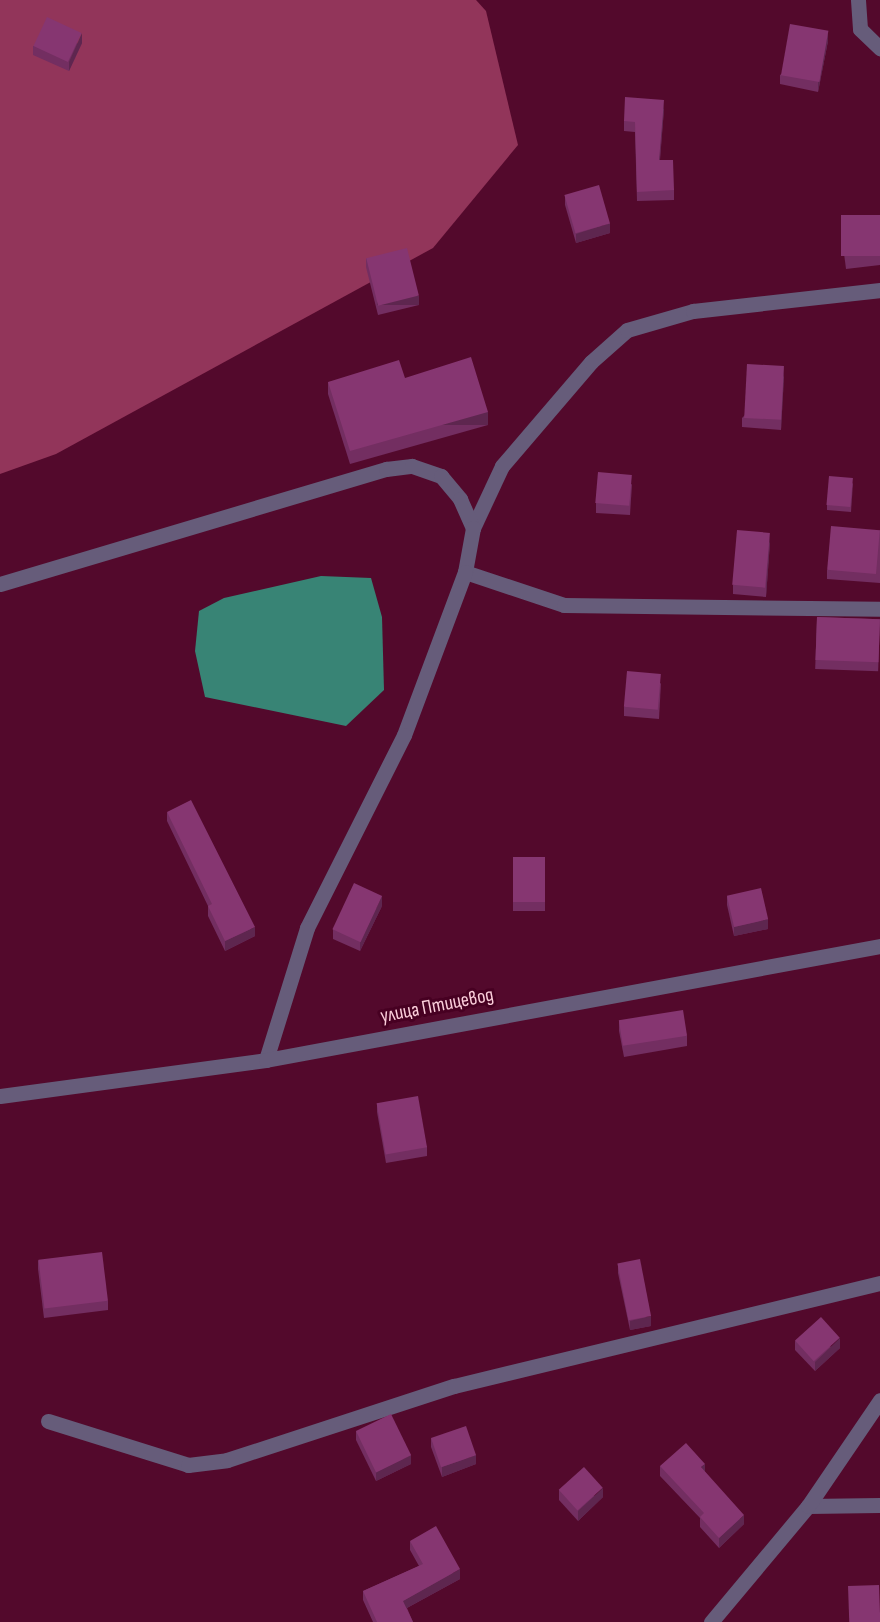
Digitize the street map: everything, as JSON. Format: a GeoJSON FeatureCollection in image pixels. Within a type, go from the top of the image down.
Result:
{"type":"FeatureCollection","features":[{"type":"Feature","properties":{"kind":"street"},"geometry":{"type":"LineString","coordinates":[[858,0],[860,29],[880,48]]}},
{"type":"Feature","properties":{"kind":"street"},"geometry":{"type":"LineString","coordinates":[[266,1060],[307,928],[404,735],[465,573],[473,528],[502,466],[591,362],[627,330],[693,311],[880,290]]}},
{"type":"Feature","properties":{"kind":"street"},"geometry":{"type":"LineString","coordinates":[[0,584],[386,469],[412,466],[441,477],[460,499],[473,528]]}},
{"type":"Feature","properties":{"kind":"street"},"geometry":{"type":"LineString","coordinates":[[465,573],[564,605],[880,609]]}},
{"type":"Feature","properties":{"kind":"street","name":"улица Птицевод"},"geometry":{"type":"LineString","coordinates":[[0,1096],[266,1060],[880,946]]}},
{"type":"Feature","properties":{"kind":"street"},"geometry":{"type":"LineString","coordinates":[[48,1421],[188,1465],[227,1460],[454,1386],[880,1283]]}},
{"type":"Feature","properties":{"kind":"street"},"geometry":{"type":"LineString","coordinates":[[711,1622],[808,1506],[880,1400]]}},
{"type":"Feature","properties":{"kind":"street"},"geometry":{"type":"LineString","coordinates":[[808,1506],[880,1504]]}},
{"type":"Feature","properties":{"kind":"shaded area"},"geometry":{"type":"Polygon","coordinates":[[[0,0],[476,0],[486,11],[518,145],[433,248],[56,454],[0,474],[0,0]]]}},
{"type":"Feature","properties":{"kind":"shaded area"},"geometry":{"type":"Polygon","coordinates":[[[321,576],[371,578],[382,617],[384,690],[346,726],[205,697],[195,651],[199,611],[224,598],[321,576]]]}},
{"type":"Feature","properties":{"kind":"building"},"geometry":{"type":"Polygon","coordinates":[[[47,17],[81,33],[68,62],[33,46],[47,17]]]}},
{"type":"Feature","properties":{"kind":"building"},"geometry":{"type":"Polygon","coordinates":[[[790,24],[828,31],[819,82],[781,75],[790,24]]]}},
{"type":"Feature","properties":{"kind":"building"},"geometry":{"type":"Polygon","coordinates":[[[625,97],[664,100],[659,160],[673,160],[674,190],[637,192],[635,122],[624,121],[625,97]]]}},
{"type":"Feature","properties":{"kind":"building"},"geometry":{"type":"Polygon","coordinates":[[[599,185],[610,223],[575,233],[564,195],[599,185]]]}},
{"type":"Feature","properties":{"kind":"building"},"geometry":{"type":"Polygon","coordinates":[[[841,215],[880,215],[880,256],[841,256],[841,215]]]}},
{"type":"Feature","properties":{"kind":"building"},"geometry":{"type":"Polygon","coordinates":[[[407,248],[419,296],[378,306],[366,258],[407,248]]]}},
{"type":"Feature","properties":{"kind":"building"},"geometry":{"type":"Polygon","coordinates":[[[471,357],[488,412],[350,451],[328,382],[399,360],[405,378],[471,357]]]}},
{"type":"Feature","properties":{"kind":"building"},"geometry":{"type":"Polygon","coordinates":[[[747,364],[784,366],[781,420],[744,418],[747,364]]]}},
{"type":"Feature","properties":{"kind":"building"},"geometry":{"type":"Polygon","coordinates":[[[598,472],[632,475],[629,506],[595,503],[598,472]]]}},
{"type":"Feature","properties":{"kind":"building"},"geometry":{"type":"Polygon","coordinates":[[[829,476],[853,478],[850,507],[826,505],[829,476]]]}},
{"type":"Feature","properties":{"kind":"building"},"geometry":{"type":"Polygon","coordinates":[[[831,526],[880,530],[876,574],[827,570],[831,526]]]}},
{"type":"Feature","properties":{"kind":"building"},"geometry":{"type":"Polygon","coordinates":[[[737,530],[770,533],[765,588],[732,585],[737,530]]]}},
{"type":"Feature","properties":{"kind":"building"},"geometry":{"type":"Polygon","coordinates":[[[817,617],[880,619],[878,662],[815,660],[817,617]]]}},
{"type":"Feature","properties":{"kind":"building"},"geometry":{"type":"Polygon","coordinates":[[[627,671],[661,674],[658,710],[624,707],[627,671]]]}},
{"type":"Feature","properties":{"kind":"building"},"geometry":{"type":"Polygon","coordinates":[[[191,800],[255,927],[225,941],[208,906],[212,904],[167,812],[191,800]]]}},
{"type":"Feature","properties":{"kind":"building"},"geometry":{"type":"Polygon","coordinates":[[[513,857],[545,857],[545,902],[513,902],[513,857]]]}},
{"type":"Feature","properties":{"kind":"building"},"geometry":{"type":"Polygon","coordinates":[[[354,883],[382,896],[361,942],[332,929],[354,883]]]}},
{"type":"Feature","properties":{"kind":"building"},"geometry":{"type":"Polygon","coordinates":[[[761,888],[768,919],[734,927],[727,896],[761,888]]]}},
{"type":"Feature","properties":{"kind":"building"},"geometry":{"type":"Polygon","coordinates":[[[683,1010],[687,1036],[623,1046],[619,1020],[683,1010]]]}},
{"type":"Feature","properties":{"kind":"building"},"geometry":{"type":"Polygon","coordinates":[[[418,1096],[427,1147],[386,1155],[377,1103],[418,1096]]]}},
{"type":"Feature","properties":{"kind":"building"},"geometry":{"type":"Polygon","coordinates":[[[102,1252],[108,1301],[44,1308],[38,1260],[102,1252]]]}},
{"type":"Feature","properties":{"kind":"building"},"geometry":{"type":"Polygon","coordinates":[[[640,1259],[651,1316],[628,1320],[617,1263],[640,1259]]]}},
{"type":"Feature","properties":{"kind":"building"},"geometry":{"type":"Polygon","coordinates":[[[821,1317],[840,1338],[814,1361],[795,1340],[821,1317]]]}},
{"type":"Feature","properties":{"kind":"building"},"geometry":{"type":"Polygon","coordinates":[[[391,1414],[411,1455],[376,1472],[356,1431],[391,1414]]]}},
{"type":"Feature","properties":{"kind":"building"},"geometry":{"type":"Polygon","coordinates":[[[466,1426],[476,1455],[441,1467],[431,1438],[466,1426]]]}},
{"type":"Feature","properties":{"kind":"building"},"geometry":{"type":"Polygon","coordinates":[[[686,1443],[705,1464],[701,1467],[744,1515],[719,1538],[700,1517],[704,1513],[660,1466],[686,1443]]]}},
{"type":"Feature","properties":{"kind":"building"},"geometry":{"type":"Polygon","coordinates":[[[584,1467],[603,1488],[577,1511],[559,1490],[584,1467]]]}},
{"type":"Feature","properties":{"kind":"building"},"geometry":{"type":"Polygon","coordinates":[[[436,1526],[460,1569],[403,1601],[413,1622],[377,1622],[363,1591],[423,1564],[410,1541],[436,1526]]]}},
{"type":"Feature","properties":{"kind":"building"},"geometry":{"type":"Polygon","coordinates":[[[879,1585],[880,1622],[849,1622],[848,1586],[879,1585]]]}}]}
